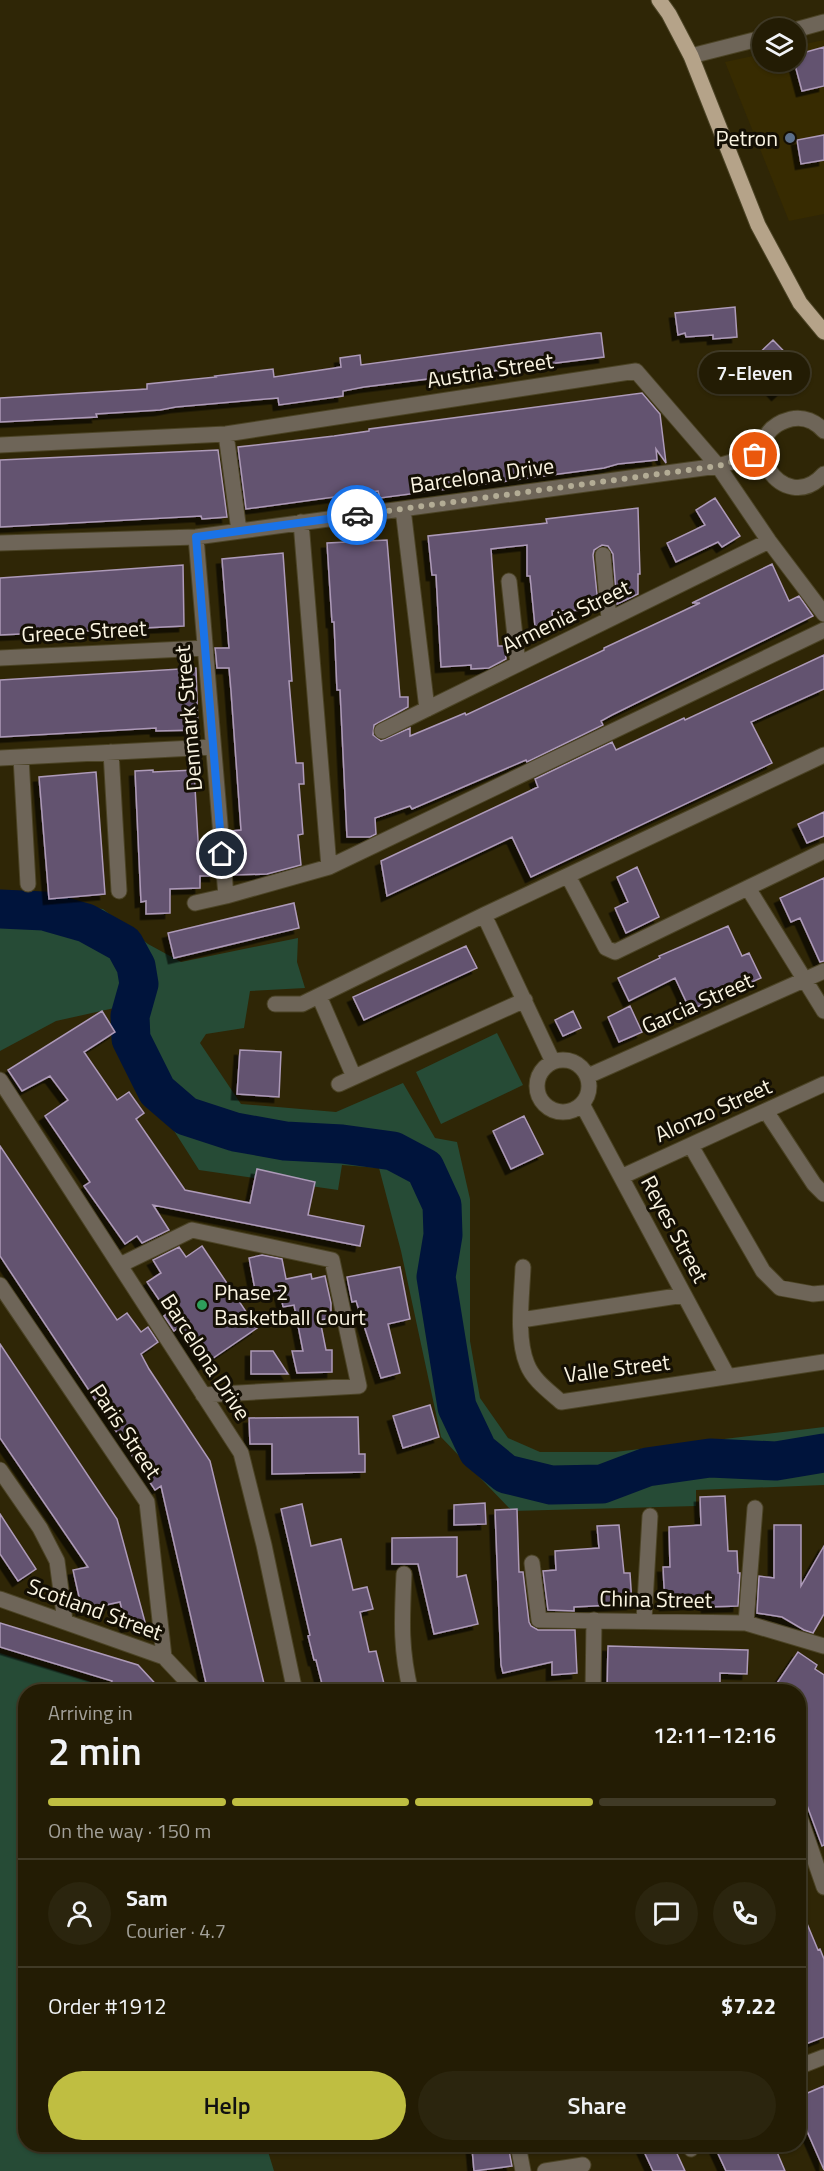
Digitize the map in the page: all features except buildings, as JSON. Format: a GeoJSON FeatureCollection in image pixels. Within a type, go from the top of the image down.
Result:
{"type":"FeatureCollection","features":[{"type":"Feature","properties":{"kind":"main road"},"geometry":{"type":"LineString","coordinates":[[659,0],[691,56],[758,225],[800,303],[824,332]]}},
{"type":"Feature","properties":{"kind":"street"},"geometry":{"type":"LineString","coordinates":[[806,27],[824,22]]}},
{"type":"Feature","properties":{"kind":"street"},"geometry":{"type":"LineString","coordinates":[[691,56],[752,41]]}},
{"type":"Feature","properties":{"kind":"street","name":"Austria Street"},"geometry":{"type":"LineString","coordinates":[[0,445],[226,434],[636,371],[718,466]]}},
{"type":"Feature","properties":{"kind":"street"},"geometry":{"type":"LineString","coordinates":[[822,426],[795,418],[784,421],[773,428],[766,437],[762,453],[770,474],[779,482],[790,486],[802,487],[813,483],[824,474]]}},
{"type":"Feature","properties":{"kind":"street"},"geometry":{"type":"LineString","coordinates":[[226,434],[239,531]]}},
{"type":"Feature","properties":{"kind":"street","name":"Barcelona Drive"},"geometry":{"type":"LineString","coordinates":[[0,543],[196,537],[718,466],[762,453]]}},
{"type":"Feature","properties":{"kind":"street"},"geometry":{"type":"LineString","coordinates":[[718,466],[769,541],[824,614]]}},
{"type":"Feature","properties":{"kind":"street"},"geometry":{"type":"LineString","coordinates":[[403,509],[427,709]]}},
{"type":"Feature","properties":{"kind":"street"},"geometry":{"type":"LineString","coordinates":[[301,522],[329,867]]}},
{"type":"Feature","properties":{"kind":"street","name":"Denmark Street"},"geometry":{"type":"LineString","coordinates":[[196,537],[226,896]]}},
{"type":"Feature","properties":{"kind":"street","name":"Armenia Street"},"geometry":{"type":"LineString","coordinates":[[382,731],[769,541]]}},
{"type":"Feature","properties":{"kind":"street"},"geometry":{"type":"LineString","coordinates":[[603,555],[609,620]]}},
{"type":"Feature","properties":{"kind":"street"},"geometry":{"type":"LineString","coordinates":[[509,581],[518,664]]}},
{"type":"Feature","properties":{"kind":"street"},"geometry":{"type":"LineString","coordinates":[[195,903],[329,867],[824,630]]}},
{"type":"Feature","properties":{"kind":"street","name":"Greece Street"},"geometry":{"type":"LineString","coordinates":[[0,658],[205,648]]}},
{"type":"Feature","properties":{"kind":"street"},"geometry":{"type":"LineString","coordinates":[[0,758],[213,747]]}},
{"type":"Feature","properties":{"kind":"street"},"geometry":{"type":"LineString","coordinates":[[111,752],[120,891]]}},
{"type":"Feature","properties":{"kind":"street"},"geometry":{"type":"LineString","coordinates":[[275,1004],[302,1004],[484,915],[824,756]]}},
{"type":"Feature","properties":{"kind":"street"},"geometry":{"type":"LineString","coordinates":[[21,757],[28,885]]}},
{"type":"Feature","properties":{"kind":"street"},"geometry":{"type":"LineString","coordinates":[[568,876],[606,948],[615,952],[824,851]]}},
{"type":"Feature","properties":{"kind":"street"},"geometry":{"type":"LineString","coordinates":[[748,888],[824,1011]]}},
{"type":"Feature","properties":{"kind":"street"},"geometry":{"type":"LineString","coordinates":[[484,915],[553,1062]]}},
{"type":"Feature","properties":{"kind":"street","name":"Garcia Street"},"geometry":{"type":"LineString","coordinates":[[588,1076],[824,971]]}},
{"type":"Feature","properties":{"kind":"street"},"geometry":{"type":"LineString","coordinates":[[319,996],[354,1077]]}},
{"type":"Feature","properties":{"kind":"street"},"geometry":{"type":"LineString","coordinates":[[339,1084],[525,1000]]}},
{"type":"Feature","properties":{"kind":"street"},"geometry":{"type":"LineString","coordinates":[[561,1060],[577,1064],[588,1076],[589,1091],[582,1104],[574,1110],[564,1113],[554,1111],[545,1105],[539,1096],[538,1076],[544,1067],[553,1062],[561,1060]]}},
{"type":"Feature","properties":{"kind":"street","name":"Barcelona Drive"},"geometry":{"type":"LineString","coordinates":[[0,1080],[241,1453],[264,1545],[293,1684]]}},
{"type":"Feature","properties":{"kind":"street","name":"Alonzo Street"},"geometry":{"type":"LineString","coordinates":[[621,1177],[824,1084]]}},
{"type":"Feature","properties":{"kind":"street","name":"Reyes Street"},"geometry":{"type":"LineString","coordinates":[[582,1104],[727,1376]]}},
{"type":"Feature","properties":{"kind":"street"},"geometry":{"type":"LineString","coordinates":[[766,1111],[814,1184],[824,1194]]}},
{"type":"Feature","properties":{"kind":"street"},"geometry":{"type":"LineString","coordinates":[[691,1146],[763,1271],[780,1288],[813,1294],[824,1293]]}},
{"type":"Feature","properties":{"kind":"street"},"geometry":{"type":"LineString","coordinates":[[120,1265],[192,1230],[332,1260],[359,1386],[204,1395]]}},
{"type":"Feature","properties":{"kind":"street","name":"Valle Street"},"geometry":{"type":"LineString","coordinates":[[523,1267],[521,1320],[527,1364],[536,1379],[561,1402],[824,1362]]}},
{"type":"Feature","properties":{"kind":"street","name":"Paris Street"},"geometry":{"type":"LineString","coordinates":[[0,1285],[147,1502],[164,1657]]}},
{"type":"Feature","properties":{"kind":"street"},"geometry":{"type":"LineString","coordinates":[[521,1320],[684,1295]]}},
{"type":"Feature","properties":{"kind":"street"},"geometry":{"type":"LineString","coordinates":[[0,1470],[40,1528],[57,1561],[66,1621]]}},
{"type":"Feature","properties":{"kind":"street"},"geometry":{"type":"LineString","coordinates":[[746,1623],[755,1508]]}},
{"type":"Feature","properties":{"kind":"street"},"geometry":{"type":"LineString","coordinates":[[644,1620],[650,1516]]}},
{"type":"Feature","properties":{"kind":"street","name":"China Street"},"geometry":{"type":"LineString","coordinates":[[532,1563],[539,1620],[746,1623],[824,1645]]}},
{"type":"Feature","properties":{"kind":"street"},"geometry":{"type":"LineString","coordinates":[[404,1574],[402,1650],[409,1684]]}},
{"type":"Feature","properties":{"kind":"street","name":"Scotland Street"},"geometry":{"type":"LineString","coordinates":[[0,1599],[164,1657],[189,1684]]}},
{"type":"Feature","properties":{"kind":"street"},"geometry":{"type":"LineString","coordinates":[[593,1684],[594,1620]]}},
{"type":"Feature","properties":{"kind":"street"},"geometry":{"type":"LineString","coordinates":[[806,1835],[824,1887]]}},
{"type":"Feature","properties":{"kind":"street"},"geometry":{"type":"LineString","coordinates":[[806,2064],[824,2057]]}},
{"type":"Feature","properties":{"kind":"street"},"geometry":{"type":"LineString","coordinates":[[519,2152],[523,2171]]}},
{"type":"Feature","properties":{"kind":"street"},"geometry":{"type":"LineString","coordinates":[[545,2171],[583,2165]]}},
{"type":"Feature","properties":{"kind":"shaded area","name":"Petron"},"geometry":{"type":"Polygon","coordinates":[[[824,40],[824,214],[789,221],[725,62],[752,56],[752,72],[806,72],[806,44],[824,40]]]}},
{"type":"Feature","properties":{"kind":"green space"},"geometry":{"type":"Polygon","coordinates":[[[0,896],[103,909],[148,944],[181,962],[298,938],[297,962],[305,988],[250,991],[244,1028],[206,1034],[200,1043],[241,1104],[336,1112],[403,1083],[435,1138],[457,1142],[470,1199],[470,1341],[480,1398],[508,1438],[540,1452],[615,1452],[824,1427],[824,1485],[696,1490],[696,1506],[512,1511],[441,1437],[401,1251],[379,1168],[342,1165],[338,1190],[199,1170],[148,1090],[123,1042],[119,1007],[56,1021],[0,1051],[0,896]]]}},
{"type":"Feature","properties":{"kind":"green space"},"geometry":{"type":"Polygon","coordinates":[[[497,1033],[523,1085],[441,1124],[416,1072],[497,1033]]]}},
{"type":"Feature","properties":{"kind":"green space"},"geometry":{"type":"Polygon","coordinates":[[[0,1653],[98,1684],[18,1684],[18,2152],[268,2152],[274,2171],[0,2171],[0,1653]]]}},
{"type":"Feature","properties":{"kind":"waterway"},"geometry":{"type":"LineString","coordinates":[[0,909],[44,911],[86,923],[124,944],[136,966],[139,984],[130,1016],[131,1039],[157,1091],[186,1116],[235,1132],[285,1141],[342,1144],[393,1151],[425,1168],[442,1205],[443,1235],[436,1277],[457,1407],[478,1451],[506,1474],[551,1485],[602,1484],[647,1467],[710,1458],[776,1461],[824,1453]]}},
{"type":"Feature","properties":{"kind":"way so far"},"geometry":{"type":"LineString","coordinates":[[357,515],[718,466],[755,455]]}},
{"type":"Feature","properties":{"kind":"place","name":"Petron"},"geometry":{"type":"Point","coordinates":[790,138]}},
{"type":"Feature","properties":{"kind":"place","name":"7-Eleven"},"geometry":{"type":"Point","coordinates":[755,455]}},
{"type":"Feature","properties":{"kind":"place","name":"Phase 2 Basketball Court"},"geometry":{"type":"Point","coordinates":[202,1305]}},
{"type":"Feature","properties":{"kind":"route"},"geometry":{"type":"LineString","coordinates":[[222,854],[196,537],[357,515]]}}]}
